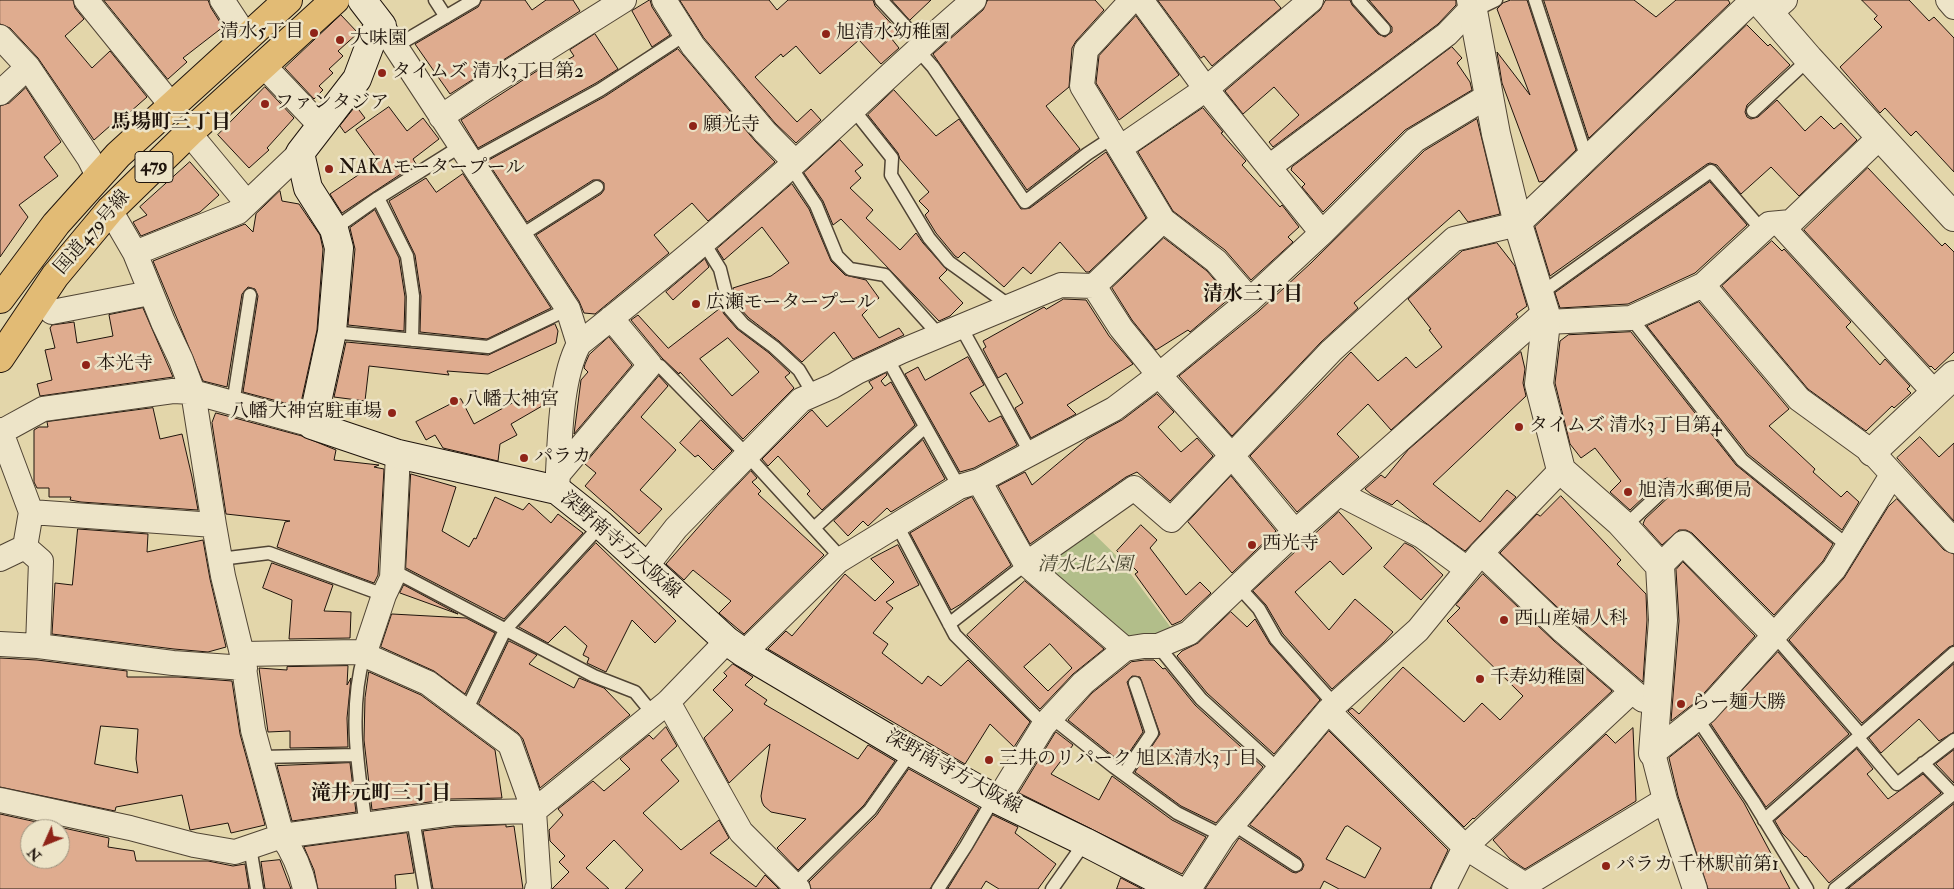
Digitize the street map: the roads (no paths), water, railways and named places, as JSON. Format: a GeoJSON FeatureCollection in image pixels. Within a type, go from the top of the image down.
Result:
{"type":"FeatureCollection","features":[{"type":"Feature","properties":{"kind":"highway","name":"国道479号線"},"geometry":{"type":"LineString","coordinates":[[0,299],[56,224],[118,155],[288,0]]}},
{"type":"Feature","properties":{"kind":"highway","name":"国道479号線"},"geometry":{"type":"LineString","coordinates":[[0,358],[55,276],[110,210],[189,133],[335,0]]}},
{"type":"Feature","properties":{"kind":"main road"},"geometry":{"type":"LineString","coordinates":[[362,0],[389,36]]}},
{"type":"Feature","properties":{"kind":"main road"},"geometry":{"type":"LineString","coordinates":[[1478,4],[1488,96],[1496,134],[1518,224],[1544,309],[1539,384],[1561,470],[1624,528],[1660,566],[1664,620],[1653,753]]}},
{"type":"Feature","properties":{"kind":"main road"},"geometry":{"type":"LineString","coordinates":[[1766,4],[1809,60],[1954,217]]}},
{"type":"Feature","properties":{"kind":"main road"},"geometry":{"type":"LineString","coordinates":[[312,425],[332,332],[339,248],[334,229],[308,188],[300,153],[357,79],[374,34],[389,36]]}},
{"type":"Feature","properties":{"kind":"main road"},"geometry":{"type":"LineString","coordinates":[[1872,452],[1944,384]]}},
{"type":"Feature","properties":{"kind":"main road","name":"深野南寺方大阪線"},"geometry":{"type":"LineString","coordinates":[[312,425],[398,454],[558,482],[601,525],[736,647],[912,752],[994,798],[1176,889]]}},
{"type":"Feature","properties":{"kind":"street"},"geometry":{"type":"LineString","coordinates":[[86,0],[172,106]]}},
{"type":"Feature","properties":{"kind":"street"},"geometry":{"type":"LineString","coordinates":[[222,0],[247,38]]}},
{"type":"Feature","properties":{"kind":"street"},"geometry":{"type":"LineString","coordinates":[[441,117],[624,0]]}},
{"type":"Feature","properties":{"kind":"street"},"geometry":{"type":"LineString","coordinates":[[664,0],[686,34],[793,165]]}},
{"type":"Feature","properties":{"kind":"street"},"geometry":{"type":"LineString","coordinates":[[1132,0],[1086,50],[1082,86],[1163,220],[1216,261],[1250,300]]}},
{"type":"Feature","properties":{"kind":"street"},"geometry":{"type":"LineString","coordinates":[[1141,0],[1206,89],[1322,232]]}},
{"type":"Feature","properties":{"kind":"street"},"geometry":{"type":"LineString","coordinates":[[1117,143],[1206,89],[1310,0]]}},
{"type":"Feature","properties":{"kind":"street"},"geometry":{"type":"LineString","coordinates":[[1948,0],[1954,7]]}},
{"type":"Feature","properties":{"kind":"street"},"geometry":{"type":"LineString","coordinates":[[558,482],[562,420],[571,358],[580,344],[704,243],[793,165],[969,2]]}},
{"type":"Feature","properties":{"kind":"street"},"geometry":{"type":"LineString","coordinates":[[1269,168],[1447,34],[1478,4]]}},
{"type":"Feature","properties":{"kind":"street"},"geometry":{"type":"LineString","coordinates":[[1026,564],[1134,488],[1171,520],[1331,351],[1454,239],[1518,224],[1587,160],[1766,4]]}},
{"type":"Feature","properties":{"kind":"street"},"geometry":{"type":"LineString","coordinates":[[389,36],[568,310],[580,344]]}},
{"type":"Feature","properties":{"kind":"street"},"geometry":{"type":"LineString","coordinates":[[0,37],[28,67],[89,158],[99,178]]}},
{"type":"Feature","properties":{"kind":"street"},"geometry":{"type":"LineString","coordinates":[[264,66],[320,125]]}},
{"type":"Feature","properties":{"kind":"street"},"geometry":{"type":"LineString","coordinates":[[0,93],[28,67]]}},
{"type":"Feature","properties":{"kind":"street"},"geometry":{"type":"LineString","coordinates":[[0,800],[130,828],[194,845],[235,852],[282,836],[453,813],[534,811],[842,558],[969,484],[1031,454],[1114,408],[1159,375],[1250,300],[1415,140],[1488,96]]}},
{"type":"Feature","properties":{"kind":"street"},"geometry":{"type":"LineString","coordinates":[[189,133],[247,203]]}},
{"type":"Feature","properties":{"kind":"street"},"geometry":{"type":"LineString","coordinates":[[994,798],[1004,790],[1048,721],[1083,683],[1125,649],[1158,646],[1189,633],[1295,532],[1340,494],[1544,309],[1631,318],[1703,285],[1770,226],[1792,222],[1881,136]]}},
{"type":"Feature","properties":{"kind":"street"},"geometry":{"type":"LineString","coordinates":[[135,254],[238,212],[300,153]]}},
{"type":"Feature","properties":{"kind":"street"},"geometry":{"type":"LineString","coordinates":[[110,210],[135,254],[193,392],[220,559],[244,661],[253,730],[282,836],[289,846],[303,877],[305,889]]}},
{"type":"Feature","properties":{"kind":"street"},"geometry":{"type":"LineString","coordinates":[[646,565],[676,528],[801,400],[887,358],[1061,285],[1094,286],[1163,220]]}},
{"type":"Feature","properties":{"kind":"street"},"geometry":{"type":"LineString","coordinates":[[1770,226],[1944,384]]}},
{"type":"Feature","properties":{"kind":"street"},"geometry":{"type":"LineString","coordinates":[[1703,285],[1799,399],[1872,452],[1954,541]]}},
{"type":"Feature","properties":{"kind":"street"},"geometry":{"type":"LineString","coordinates":[[1094,286],[1121,328],[1159,375],[1232,456],[1295,532]]}},
{"type":"Feature","properties":{"kind":"street"},"geometry":{"type":"LineString","coordinates":[[52,312],[150,293]]}},
{"type":"Feature","properties":{"kind":"street"},"geometry":{"type":"LineString","coordinates":[[558,482],[650,365],[611,318]]}},
{"type":"Feature","properties":{"kind":"street"},"geometry":{"type":"LineString","coordinates":[[25,547],[31,512],[1,431],[43,408],[173,391],[193,392],[312,425]]}},
{"type":"Feature","properties":{"kind":"street"},"geometry":{"type":"LineString","coordinates":[[364,655],[384,595],[392,578],[398,454]]}},
{"type":"Feature","properties":{"kind":"street"},"geometry":{"type":"LineString","coordinates":[[1189,889],[1228,830],[1331,708],[1418,630],[1474,561],[1561,470]]}},
{"type":"Feature","properties":{"kind":"street"},"geometry":{"type":"LineString","coordinates":[[1695,889],[1665,800],[1653,753],[1706,711],[1834,569],[1892,475]]}},
{"type":"Feature","properties":{"kind":"street"},"geometry":{"type":"LineString","coordinates":[[969,484],[1026,564],[1125,649]]}},
{"type":"Feature","properties":{"kind":"street"},"geometry":{"type":"LineString","coordinates":[[1340,494],[1474,561],[1563,631],[1631,692],[1656,710]]}},
{"type":"Feature","properties":{"kind":"street"},"geometry":{"type":"LineString","coordinates":[[31,512],[214,525]]}},
{"type":"Feature","properties":{"kind":"street"},"geometry":{"type":"LineString","coordinates":[[1660,566],[1683,543],[1774,635]]}},
{"type":"Feature","properties":{"kind":"street"},"geometry":{"type":"LineString","coordinates":[[0,559],[25,547]]}},
{"type":"Feature","properties":{"kind":"street"},"geometry":{"type":"LineString","coordinates":[[25,547],[41,561],[38,646]]}},
{"type":"Feature","properties":{"kind":"street"},"geometry":{"type":"LineString","coordinates":[[0,644],[38,646],[173,663],[244,661],[358,652],[428,683],[510,744],[534,811],[539,888]]}},
{"type":"Feature","properties":{"kind":"street"},"geometry":{"type":"LineString","coordinates":[[1444,889],[1465,847],[1631,692]]}},
{"type":"Feature","properties":{"kind":"street"},"geometry":{"type":"LineString","coordinates":[[660,708],[741,832],[796,887]]}},
{"type":"Feature","properties":{"kind":"street"},"geometry":{"type":"LineString","coordinates":[[1331,708],[1465,847],[1525,885],[1665,800]]}},
{"type":"Feature","properties":{"kind":"lane"},"geometry":{"type":"LineString","coordinates":[[435,0],[446,17]]}},
{"type":"Feature","properties":{"kind":"lane"},"geometry":{"type":"LineString","coordinates":[[389,36],[446,17],[474,0]]}},
{"type":"Feature","properties":{"kind":"lane"},"geometry":{"type":"LineString","coordinates":[[881,0],[919,47],[1025,202],[1068,168],[1117,143]]}},
{"type":"Feature","properties":{"kind":"lane"},"geometry":{"type":"LineString","coordinates":[[1358,0],[1384,29]]}},
{"type":"Feature","properties":{"kind":"lane"},"geometry":{"type":"LineString","coordinates":[[1535,0],[1587,160]]}},
{"type":"Feature","properties":{"kind":"lane"},"geometry":{"type":"LineString","coordinates":[[334,229],[378,198],[600,90],[686,34]]}},
{"type":"Feature","properties":{"kind":"lane"},"geometry":{"type":"LineString","coordinates":[[1753,111],[1809,60]]}},
{"type":"Feature","properties":{"kind":"lane"},"geometry":{"type":"LineString","coordinates":[[853,109],[892,158],[891,175],[928,238],[949,262],[1010,306]]}},
{"type":"Feature","properties":{"kind":"lane"},"geometry":{"type":"LineString","coordinates":[[793,165],[816,205],[837,256],[850,269],[885,275],[950,331],[1031,454]]}},
{"type":"Feature","properties":{"kind":"lane"},"geometry":{"type":"LineString","coordinates":[[1544,309],[1711,171],[1770,226]]}},
{"type":"Feature","properties":{"kind":"lane"},"geometry":{"type":"LineString","coordinates":[[520,236],[597,187]]}},
{"type":"Feature","properties":{"kind":"lane"},"geometry":{"type":"LineString","coordinates":[[378,198],[407,256],[413,296],[412,340]]}},
{"type":"Feature","properties":{"kind":"lane"},"geometry":{"type":"LineString","coordinates":[[704,243],[720,269],[730,309],[743,324],[774,347],[799,370],[814,395]]}},
{"type":"Feature","properties":{"kind":"lane"},"geometry":{"type":"LineString","coordinates":[[233,404],[250,294]]}},
{"type":"Feature","properties":{"kind":"lane"},"geometry":{"type":"LineString","coordinates":[[332,332],[488,347],[568,310]]}},
{"type":"Feature","properties":{"kind":"lane"},"geometry":{"type":"LineString","coordinates":[[1631,318],[1742,460],[1848,546]]}},
{"type":"Feature","properties":{"kind":"lane"},"geometry":{"type":"LineString","coordinates":[[887,358],[925,427],[969,484]]}},
{"type":"Feature","properties":{"kind":"lane"},"geometry":{"type":"LineString","coordinates":[[650,365],[660,366],[748,456],[842,558]]}},
{"type":"Feature","properties":{"kind":"lane"},"geometry":{"type":"LineString","coordinates":[[814,528],[925,427]]}},
{"type":"Feature","properties":{"kind":"lane"},"geometry":{"type":"LineString","coordinates":[[1624,528],[1668,486]]}},
{"type":"Feature","properties":{"kind":"lane"},"geometry":{"type":"LineString","coordinates":[[466,711],[505,630],[601,525]]}},
{"type":"Feature","properties":{"kind":"lane"},"geometry":{"type":"LineString","coordinates":[[897,525],[954,635],[1048,721],[1177,813],[1228,830],[1296,865]]}},
{"type":"Feature","properties":{"kind":"lane"},"geometry":{"type":"LineString","coordinates":[[220,559],[269,553],[384,595]]}},
{"type":"Feature","properties":{"kind":"lane"},"geometry":{"type":"LineString","coordinates":[[949,624],[1026,564]]}},
{"type":"Feature","properties":{"kind":"lane"},"geometry":{"type":"LineString","coordinates":[[392,570],[594,676],[635,692],[660,708]]}},
{"type":"Feature","properties":{"kind":"lane"},"geometry":{"type":"LineString","coordinates":[[1238,586],[1259,609],[1276,639],[1331,708]]}},
{"type":"Feature","properties":{"kind":"lane"},"geometry":{"type":"LineString","coordinates":[[1774,635],[1860,736],[1897,784],[1954,740]]}},
{"type":"Feature","properties":{"kind":"lane"},"geometry":{"type":"LineString","coordinates":[[1158,646],[1201,699],[1279,770]]}},
{"type":"Feature","properties":{"kind":"lane"},"geometry":{"type":"LineString","coordinates":[[1764,820],[1954,653]]}},
{"type":"Feature","properties":{"kind":"lane"},"geometry":{"type":"LineString","coordinates":[[364,655],[358,676],[356,755],[366,826]]}},
{"type":"Feature","properties":{"kind":"lane"},"geometry":{"type":"LineString","coordinates":[[1124,774],[1152,733],[1135,683]]}},
{"type":"Feature","properties":{"kind":"lane"},"geometry":{"type":"LineString","coordinates":[[1697,718],[1807,889]]}},
{"type":"Feature","properties":{"kind":"lane"},"geometry":{"type":"LineString","coordinates":[[796,887],[870,810],[912,752]]}},
{"type":"Feature","properties":{"kind":"lane"},"geometry":{"type":"LineString","coordinates":[[260,757],[356,755]]}},
{"type":"Feature","properties":{"kind":"lane"},"geometry":{"type":"LineString","coordinates":[[1835,889],[1953,794],[1923,763]]}},
{"type":"Feature","properties":{"kind":"lane"},"geometry":{"type":"LineString","coordinates":[[938,889],[994,798]]}},
{"type":"Feature","properties":{"kind":"lane"},"geometry":{"type":"LineString","coordinates":[[413,819],[426,889]]}},
{"type":"Feature","properties":{"kind":"lane"},"geometry":{"type":"LineString","coordinates":[[1052,889],[1085,842]]}},
{"type":"Feature","properties":{"kind":"lane"},"geometry":{"type":"LineString","coordinates":[[250,847],[257,889]]}},
{"type":"Feature","properties":{"kind":"place","name":"清水5丁目"},"geometry":{"type":"Point","coordinates":[314,33]}},
{"type":"Feature","properties":{"kind":"place","name":"旭清水幼稚園"},"geometry":{"type":"Point","coordinates":[826,34]}},
{"type":"Feature","properties":{"kind":"place","name":"大味園"},"geometry":{"type":"Point","coordinates":[340,40]}},
{"type":"Feature","properties":{"kind":"place","name":"タイムズ 清水3丁目第2"},"geometry":{"type":"Point","coordinates":[382,73]}},
{"type":"Feature","properties":{"kind":"place","name":"ファンタジア"},"geometry":{"type":"Point","coordinates":[265,104]}},
{"type":"Feature","properties":{"kind":"place","name":"願光寺"},"geometry":{"type":"Point","coordinates":[693,126]}},
{"type":"Feature","properties":{"kind":"place","name":"NAKAモータープール"},"geometry":{"type":"Point","coordinates":[329,169]}},
{"type":"Feature","properties":{"kind":"place","name":"広瀬モータープール"},"geometry":{"type":"Point","coordinates":[696,304]}},
{"type":"Feature","properties":{"kind":"place","name":"本光寺"},"geometry":{"type":"Point","coordinates":[86,365]}},
{"type":"Feature","properties":{"kind":"place","name":"八幡大神宮"},"geometry":{"type":"Point","coordinates":[454,401]}},
{"type":"Feature","properties":{"kind":"place","name":"八幡大神宮駐車場"},"geometry":{"type":"Point","coordinates":[392,413]}},
{"type":"Feature","properties":{"kind":"place","name":"タイムズ 清水3丁目第4"},"geometry":{"type":"Point","coordinates":[1519,427]}},
{"type":"Feature","properties":{"kind":"place","name":"パラカ"},"geometry":{"type":"Point","coordinates":[524,458]}},
{"type":"Feature","properties":{"kind":"place","name":"旭清水郵便局"},"geometry":{"type":"Point","coordinates":[1628,492]}},
{"type":"Feature","properties":{"kind":"place","name":"西光寺"},"geometry":{"type":"Point","coordinates":[1252,545]}},
{"type":"Feature","properties":{"kind":"place","name":"西山産婦人科"},"geometry":{"type":"Point","coordinates":[1504,620]}},
{"type":"Feature","properties":{"kind":"place","name":"千寿幼稚園"},"geometry":{"type":"Point","coordinates":[1480,679]}},
{"type":"Feature","properties":{"kind":"place","name":"らー麺大勝"},"geometry":{"type":"Point","coordinates":[1681,704]}},
{"type":"Feature","properties":{"kind":"place","name":"三井のリパーク 旭区清水3丁目"},"geometry":{"type":"Point","coordinates":[989,760]}},
{"type":"Feature","properties":{"kind":"place","name":"パラカ 千林駅前第1"},"geometry":{"type":"Point","coordinates":[1606,866]}},
{"type":"Feature","properties":{"kind":"district","name":"馬場町三丁目"},"geometry":{"type":"Point","coordinates":[171,124]}},
{"type":"Feature","properties":{"kind":"district","name":"清水三丁目"},"geometry":{"type":"Point","coordinates":[1253,296]}},
{"type":"Feature","properties":{"kind":"district","name":"滝井元町三丁目"},"geometry":{"type":"Point","coordinates":[381,795]}},
{"type":"Feature","properties":{"kind":"park label","name":"清水北公園"},"geometry":{"type":"Point","coordinates":[1085,566]}}]}
